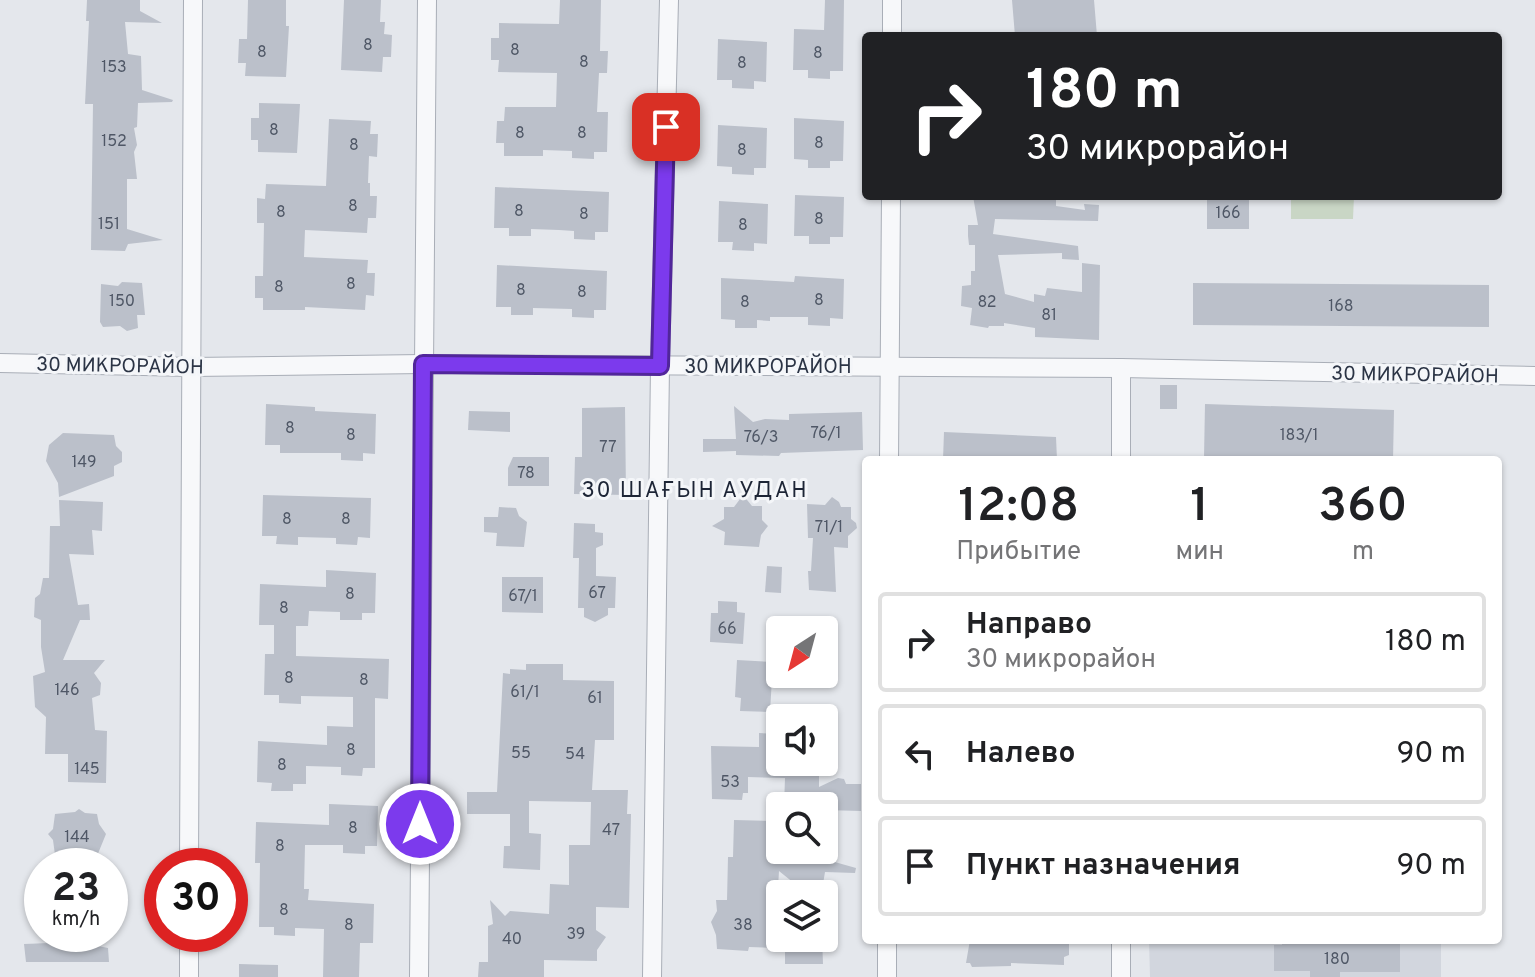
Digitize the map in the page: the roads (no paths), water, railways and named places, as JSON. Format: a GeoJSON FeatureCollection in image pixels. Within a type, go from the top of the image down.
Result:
{"type":"FeatureCollection","features":[{"type":"Feature","properties":{"kind":"street"},"geometry":{"type":"LineString","coordinates":[[189,848],[193,0]]}},
{"type":"Feature","properties":{"kind":"street"},"geometry":{"type":"LineString","coordinates":[[419,977],[427,0]]}},
{"type":"Feature","properties":{"kind":"street"},"geometry":{"type":"LineString","coordinates":[[652,977],[660,366],[669,0]]}},
{"type":"Feature","properties":{"kind":"street"},"geometry":{"type":"LineString","coordinates":[[892,0],[892,32]]}},
{"type":"Feature","properties":{"kind":"street"},"geometry":{"type":"LineString","coordinates":[[889,456],[891,200]]}},
{"type":"Feature","properties":{"kind":"street","name":"30 МИКРОРАЙОН"},"geometry":{"type":"LineString","coordinates":[[0,363],[191,367],[423,364],[1121,368],[1535,376]]}},
{"type":"Feature","properties":{"kind":"street"},"geometry":{"type":"LineString","coordinates":[[1121,368],[1121,456]]}},
{"type":"Feature","properties":{"kind":"street"},"geometry":{"type":"LineString","coordinates":[[887,944],[887,977]]}},
{"type":"Feature","properties":{"kind":"street"},"geometry":{"type":"LineString","coordinates":[[1121,944],[1121,977]]}},
{"type":"Feature","properties":{"kind":"street"},"geometry":{"type":"LineString","coordinates":[[189,952],[189,977]]}},
{"type":"Feature","properties":{"kind":"district","name":"30 ШАҒЫН АУДАН"},"geometry":{"type":"Point","coordinates":[695,489]}}]}
